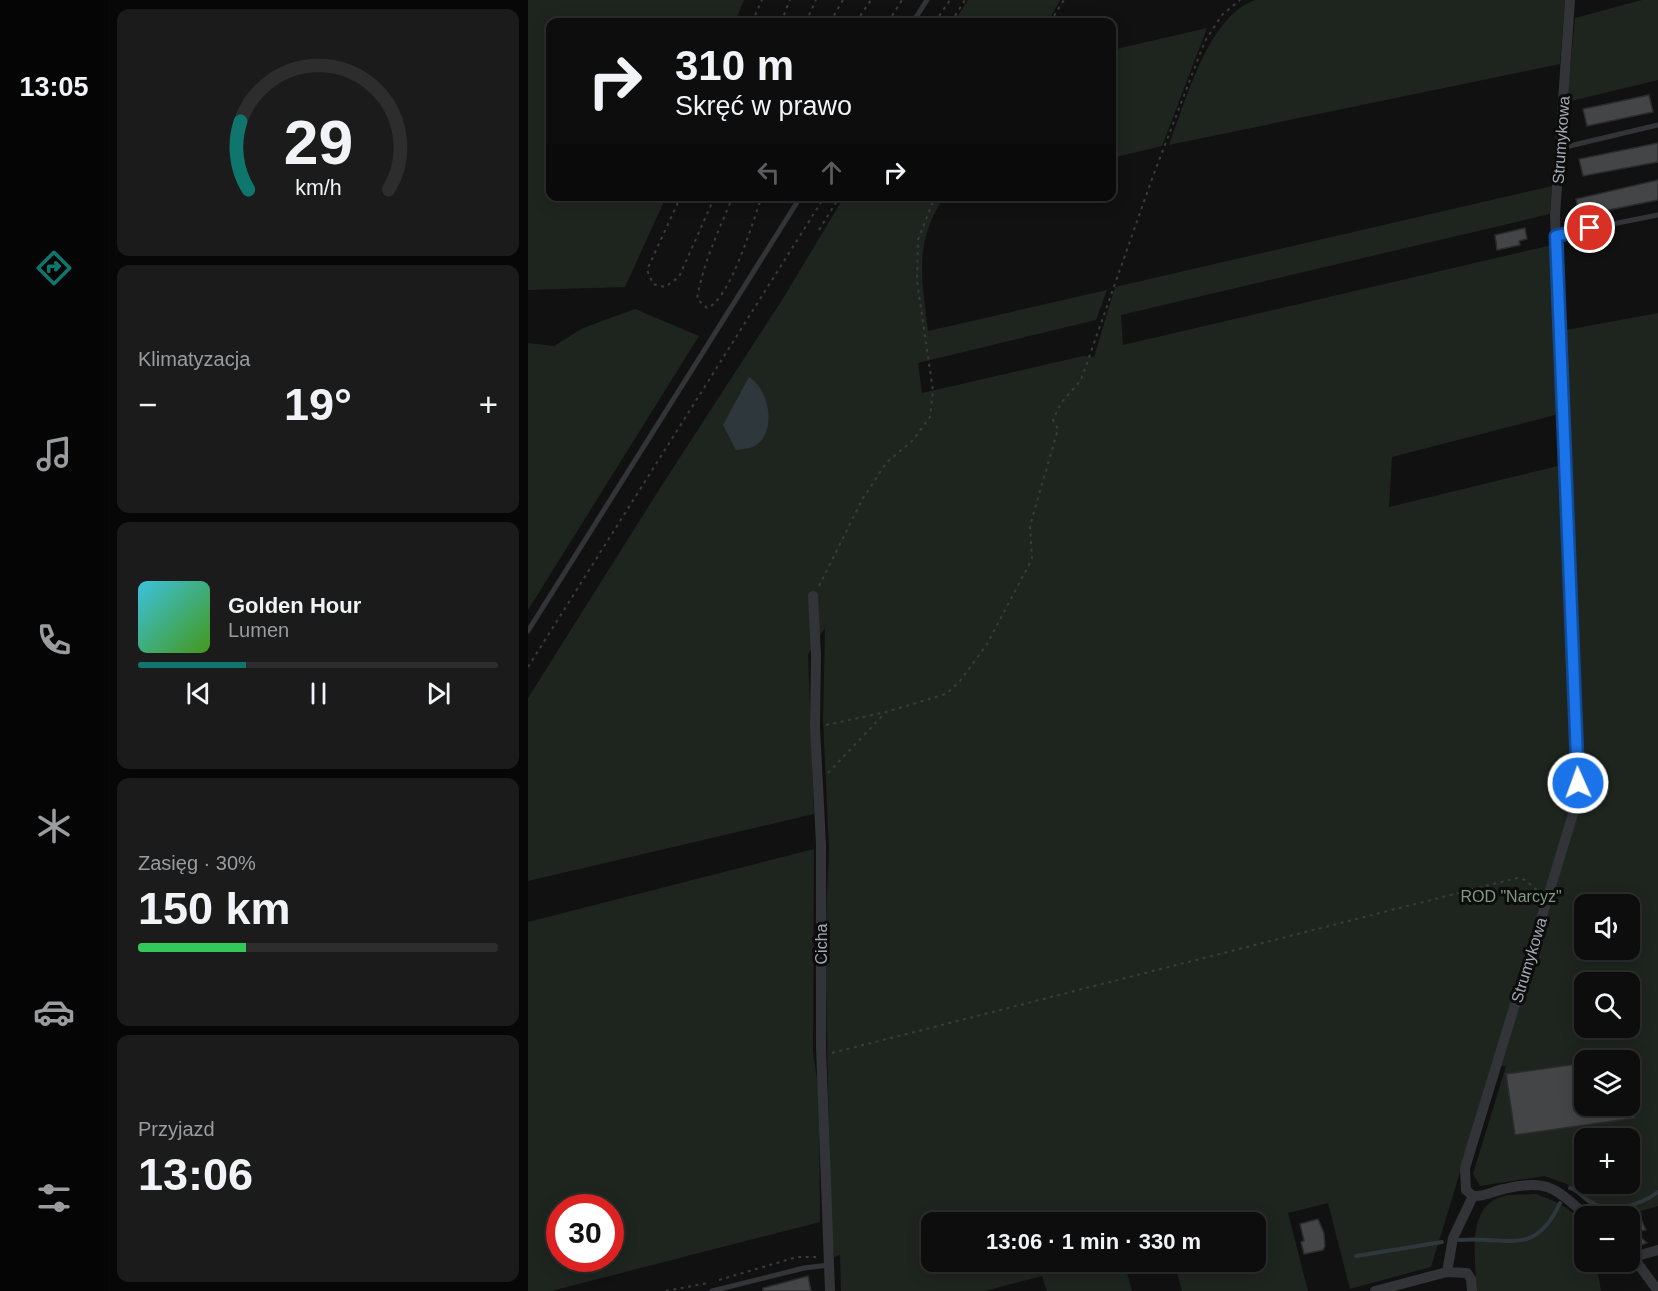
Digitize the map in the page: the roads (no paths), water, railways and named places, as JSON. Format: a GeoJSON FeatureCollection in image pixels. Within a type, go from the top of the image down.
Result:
{"type":"FeatureCollection","features":[{"type":"Feature","properties":{"kind":"street","name":"Strumykowa"},"geometry":{"type":"LineString","coordinates":[[1473,1196],[1466,1190],[1465,1168],[1578,798],[1556,236],[1570,0]]}},
{"type":"Feature","properties":{"kind":"street","name":"Cicha"},"geometry":{"type":"LineString","coordinates":[[813,596],[816,655],[815,727],[821,844],[821,1047],[830,1291]]}},
{"type":"Feature","properties":{"kind":"street"},"geometry":{"type":"LineString","coordinates":[[1448,1272],[1453,1238],[1473,1196],[1482,1197],[1525,1184],[1554,1187],[1576,1206]]}},
{"type":"Feature","properties":{"kind":"street"},"geometry":{"type":"LineString","coordinates":[[1640,1254],[1658,1250]]}},
{"type":"Feature","properties":{"kind":"street"},"geometry":{"type":"LineString","coordinates":[[1640,1268],[1658,1291]]}},
{"type":"Feature","properties":{"kind":"street"},"geometry":{"type":"LineString","coordinates":[[1375,1291],[1448,1272],[1467,1273],[1471,1279],[1472,1291]]}},
{"type":"Feature","properties":{"kind":"lane"},"geometry":{"type":"LineString","coordinates":[[916,18],[927,0]]}},
{"type":"Feature","properties":{"kind":"lane"},"geometry":{"type":"LineString","coordinates":[[1561,148],[1658,125]]}},
{"type":"Feature","properties":{"kind":"lane"},"geometry":{"type":"LineString","coordinates":[[528,631],[798,201]]}},
{"type":"Feature","properties":{"kind":"lane"},"geometry":{"type":"LineString","coordinates":[[1556,236],[1658,215]]}},
{"type":"Feature","properties":{"kind":"lane"},"geometry":{"type":"LineString","coordinates":[[712,1291],[829,1263]]}},
{"type":"Feature","properties":{"kind":"waterway"},"geometry":{"type":"LineString","coordinates":[[1570,1188],[1597,1205],[1615,1208],[1643,1201],[1658,1192]]}},
{"type":"Feature","properties":{"kind":"waterway"},"geometry":{"type":"LineString","coordinates":[[1459,1240],[1518,1241],[1529,1238],[1540,1231],[1550,1220],[1560,1203]]}},
{"type":"Feature","properties":{"kind":"waterway"},"geometry":{"type":"LineString","coordinates":[[1356,1256],[1442,1242]]}},
{"type":"Feature","properties":{"kind":"park label","name":"ROD \"Narcyz\""},"geometry":{"type":"Point","coordinates":[1511,896]}}]}
